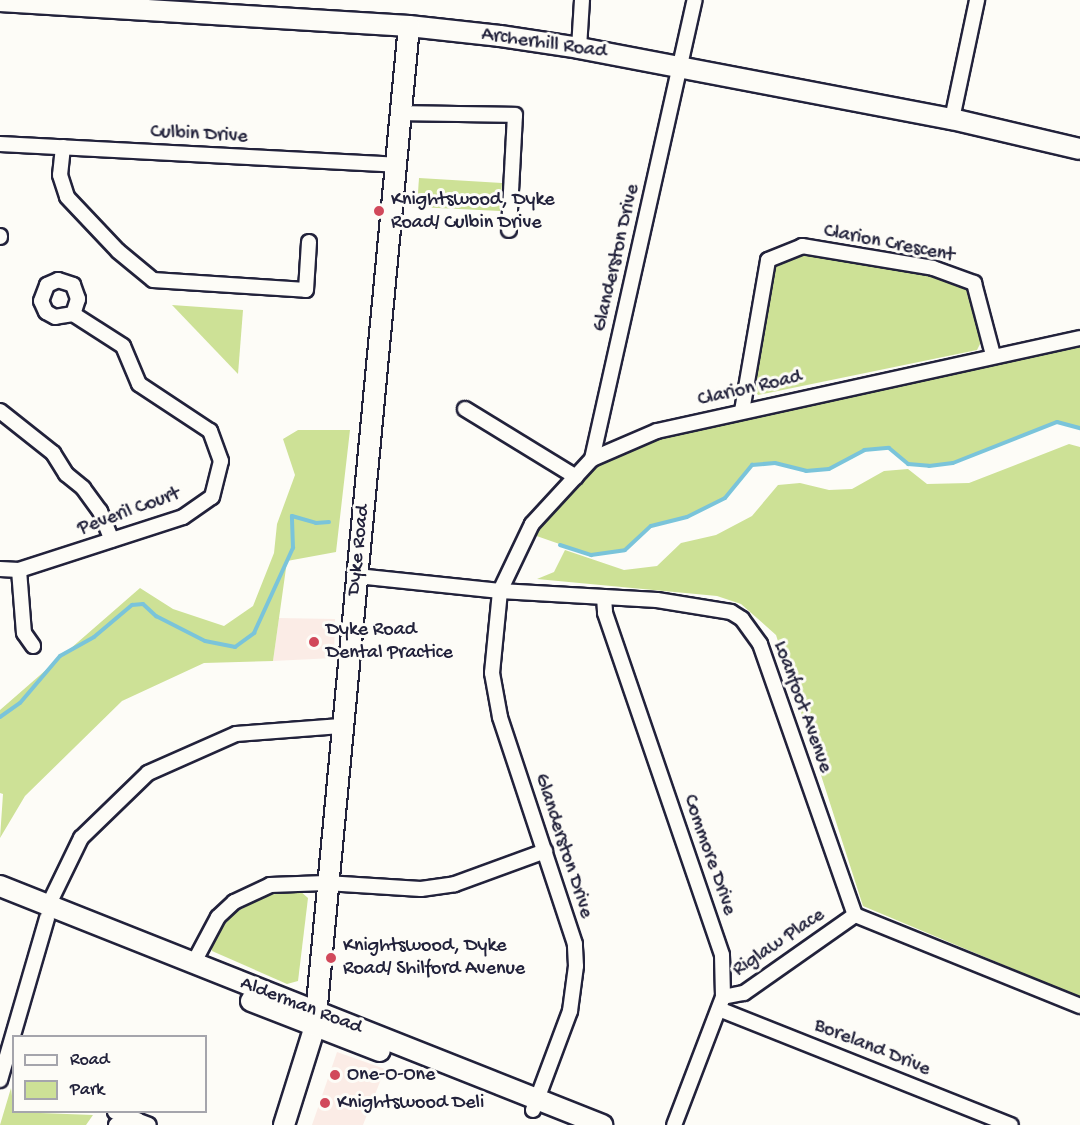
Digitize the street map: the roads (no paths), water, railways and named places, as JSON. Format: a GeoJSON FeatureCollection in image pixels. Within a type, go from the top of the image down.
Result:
{"type":"FeatureCollection","features":[{"type":"Feature","properties":{"kind":"street"},"geometry":{"type":"LineString","coordinates":[[579,48],[582,0]]}},
{"type":"Feature","properties":{"kind":"street","name":"Glanderston Drive"},"geometry":{"type":"LineString","coordinates":[[592,459],[695,0]]}},
{"type":"Feature","properties":{"kind":"street"},"geometry":{"type":"LineString","coordinates":[[952,119],[977,0]]}},
{"type":"Feature","properties":{"kind":"street","name":"Archerhill Road"},"geometry":{"type":"LineString","coordinates":[[0,1],[128,4],[409,26],[579,48],[952,119],[1079,147]]}},
{"type":"Feature","properties":{"kind":"street","name":"Dyke Road"},"geometry":{"type":"LineString","coordinates":[[284,1125],[315,1018],[409,26]]}},
{"type":"Feature","properties":{"kind":"street"},"geometry":{"type":"LineString","coordinates":[[402,113],[515,116],[509,230]]}},
{"type":"Feature","properties":{"kind":"street","name":"Culbin Drive"},"geometry":{"type":"LineString","coordinates":[[0,144],[396,165]]}},
{"type":"Feature","properties":{"kind":"street"},"geometry":{"type":"LineString","coordinates":[[63,147],[60,175],[68,197],[118,251],[153,280],[306,290],[309,242]]}},
{"type":"Feature","properties":{"kind":"street","name":"Clarion Crescent"},"geometry":{"type":"LineString","coordinates":[[742,411],[768,260],[802,246],[933,268],[974,283],[993,356]]}},
{"type":"Feature","properties":{"kind":"street","name":"Peveril Court"},"geometry":{"type":"LineString","coordinates":[[19,570],[185,516],[212,497],[221,461],[210,431],[139,384],[123,346],[73,314]]}},
{"type":"Feature","properties":{"kind":"street","name":"Clarion Road"},"geometry":{"type":"LineString","coordinates":[[500,591],[532,524],[592,459],[657,431],[1080,338]]}},
{"type":"Feature","properties":{"kind":"street"},"geometry":{"type":"LineString","coordinates":[[465,409],[576,477]]}},
{"type":"Feature","properties":{"kind":"street"},"geometry":{"type":"LineString","coordinates":[[0,411],[52,453],[100,511],[112,540]]}},
{"type":"Feature","properties":{"kind":"street"},"geometry":{"type":"LineString","coordinates":[[0,569],[19,570],[24,633],[33,646]]}},
{"type":"Feature","properties":{"kind":"street","name":"Loanfoot Avenue"},"geometry":{"type":"LineString","coordinates":[[357,576],[500,591],[604,597],[720,609],[742,619],[753,633],[855,915]]}},
{"type":"Feature","properties":{"kind":"street","name":"Glanderston Drive"},"geometry":{"type":"LineString","coordinates":[[500,591],[492,637],[492,673],[500,717],[575,944],[576,966],[570,1011],[534,1104]]}},
{"type":"Feature","properties":{"kind":"street","name":"Commore Drive"},"geometry":{"type":"LineString","coordinates":[[604,597],[605,613],[722,955],[721,1003],[674,1125]]}},
{"type":"Feature","properties":{"kind":"street"},"geometry":{"type":"LineString","coordinates":[[14,1035],[47,912],[81,838],[148,773],[236,734],[341,726]]}},
{"type":"Feature","properties":{"kind":"street"},"geometry":{"type":"LineString","coordinates":[[193,964],[206,933],[234,902],[270,885],[326,883],[380,889],[444,886],[545,851]]}},
{"type":"Feature","properties":{"kind":"street","name":"Alderman Road"},"geometry":{"type":"LineString","coordinates":[[0,886],[47,912],[534,1104],[602,1125]]}},
{"type":"Feature","properties":{"kind":"street","name":"Alderman Road"},"geometry":{"type":"LineString","coordinates":[[0,900],[47,912],[193,964],[315,1018]]}},
{"type":"Feature","properties":{"kind":"street"},"geometry":{"type":"LineString","coordinates":[[855,915],[1080,1006]]}},
{"type":"Feature","properties":{"kind":"street","name":"Riglaw Place"},"geometry":{"type":"LineString","coordinates":[[721,1003],[744,993],[855,915]]}},
{"type":"Feature","properties":{"kind":"street","name":"Boreland Drive"},"geometry":{"type":"LineString","coordinates":[[721,1003],[1011,1125]]}},
{"type":"Feature","properties":{"kind":"street"},"geometry":{"type":"LineString","coordinates":[[4,1071],[12,1041]]}},
{"type":"Feature","properties":{"kind":"street","name":"Alderman Road"},"geometry":{"type":"LineString","coordinates":[[534,1104],[570,1125]]}},
{"type":"Feature","properties":{"kind":"street"},"geometry":{"type":"LineString","coordinates":[[118,1113],[143,1123]]}},
{"type":"Feature","properties":{"kind":"street"},"geometry":{"type":"LineString","coordinates":[[116,1125],[143,1123]]}},
{"type":"Feature","properties":{"kind":"waterway"},"geometry":{"type":"LineString","coordinates":[[560,545],[591,555],[625,550],[651,526],[687,517],[725,498],[752,465],[775,463],[806,471],[829,469],[864,450],[889,448],[908,464],[929,466],[953,463],[1057,422],[1080,428]]}},
{"type":"Feature","properties":{"kind":"waterway"},"geometry":{"type":"LineString","coordinates":[[0,717],[20,703],[60,656],[94,637],[132,605],[143,604],[156,616],[205,641],[235,647],[254,633],[293,548],[292,516],[316,523],[329,522]]}},
{"type":"Feature","properties":{"kind":"place","name":"Knightswood, Dyke Road/ Culbin Drive"},"geometry":{"type":"Point","coordinates":[379,211]}},
{"type":"Feature","properties":{"kind":"place","name":"Dyke Road Dental Practice"},"geometry":{"type":"Point","coordinates":[314,642]}},
{"type":"Feature","properties":{"kind":"place","name":"Knightswood, Dyke Road/ Shilford Avenue"},"geometry":{"type":"Point","coordinates":[331,958]}},
{"type":"Feature","properties":{"kind":"place","name":"One-O-One"},"geometry":{"type":"Point","coordinates":[335,1075]}},
{"type":"Feature","properties":{"kind":"place","name":"Knightswood Deli"},"geometry":{"type":"Point","coordinates":[325,1103]}}]}
